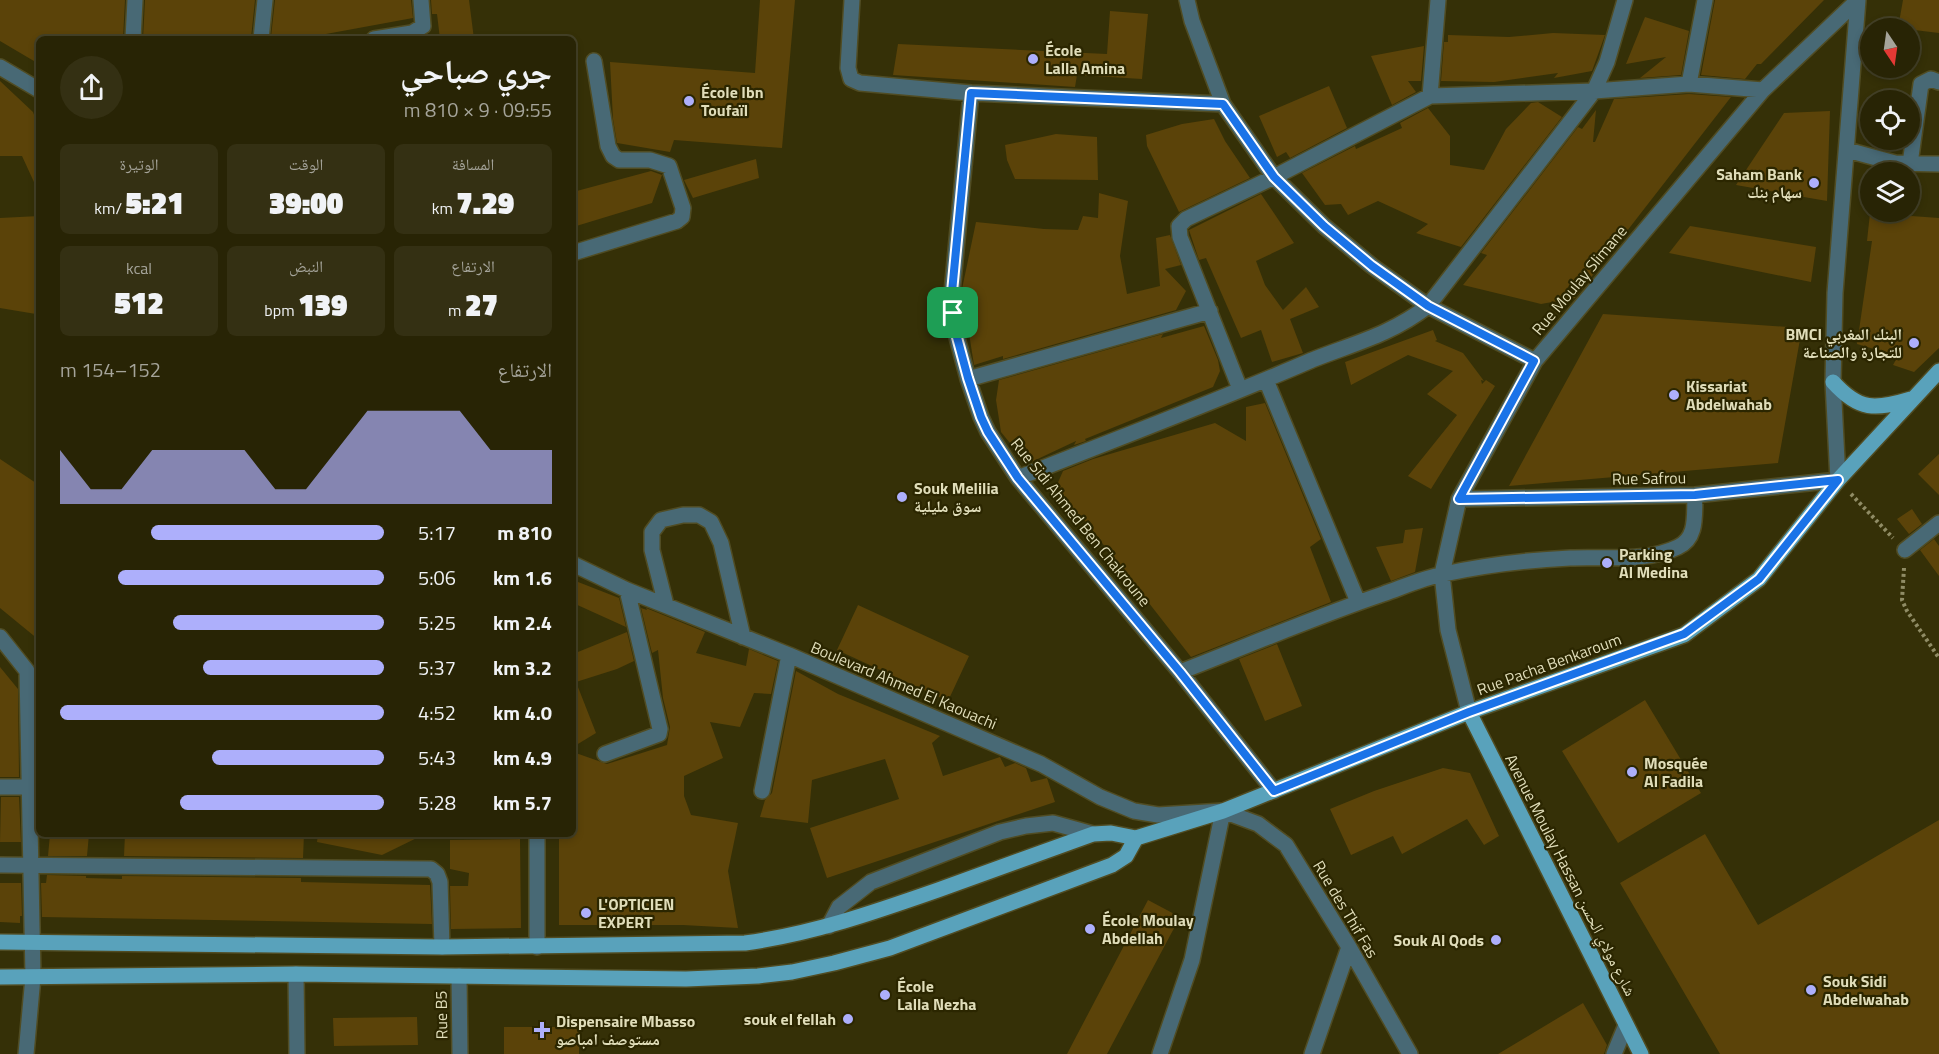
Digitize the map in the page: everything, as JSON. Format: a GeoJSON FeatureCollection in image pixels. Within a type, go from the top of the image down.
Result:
{"type":"FeatureCollection","features":[{"type":"Feature","properties":{"kind":"main road","name":"Rue Pacha Benkaroum"},"geometry":{"type":"LineString","coordinates":[[1136,838],[1223,812],[1469,712],[1684,634],[1759,579],[1838,480],[1939,371]]}},
{"type":"Feature","properties":{"kind":"main road"},"geometry":{"type":"LineString","coordinates":[[1833,382],[1848,398],[1869,406],[1894,404],[1912,399]]}},
{"type":"Feature","properties":{"kind":"main road","name":"Avenue Moulay Hassan شارع مولاي الحسن"},"geometry":{"type":"LineString","coordinates":[[1469,712],[1641,1054]]}},
{"type":"Feature","properties":{"kind":"main road"},"geometry":{"type":"LineString","coordinates":[[0,942],[442,947],[745,943],[776,939],[829,927],[1093,834],[1112,833],[1136,838],[1126,856],[1112,865],[890,948],[792,972],[717,979],[296,974],[0,977]]}},
{"type":"Feature","properties":{"kind":"street"},"geometry":{"type":"LineString","coordinates":[[133,36],[135,0]]}},
{"type":"Feature","properties":{"kind":"street"},"geometry":{"type":"LineString","coordinates":[[261,36],[265,0]]}},
{"type":"Feature","properties":{"kind":"street"},"geometry":{"type":"LineString","coordinates":[[393,36],[412,33],[423,26],[421,0]]}},
{"type":"Feature","properties":{"kind":"street"},"geometry":{"type":"LineString","coordinates":[[852,0],[848,68],[851,79],[860,83],[971,93],[1223,104]]}},
{"type":"Feature","properties":{"kind":"street"},"geometry":{"type":"LineString","coordinates":[[1187,0],[1192,21],[1223,104],[1274,177],[1324,226],[1372,266],[1428,306],[1534,361]]}},
{"type":"Feature","properties":{"kind":"street"},"geometry":{"type":"LineString","coordinates":[[1431,96],[1438,0]]}},
{"type":"Feature","properties":{"kind":"street"},"geometry":{"type":"LineString","coordinates":[[1018,478],[1322,356],[1377,337],[1407,321],[1428,306],[1594,91],[1607,62],[1625,0]]}},
{"type":"Feature","properties":{"kind":"street"},"geometry":{"type":"LineString","coordinates":[[1689,84],[1705,0]]}},
{"type":"Feature","properties":{"kind":"street"},"geometry":{"type":"LineString","coordinates":[[1838,480],[1833,382],[1835,293],[1858,0]]}},
{"type":"Feature","properties":{"kind":"street","name":"Rue Moulay Slimane"},"geometry":{"type":"LineString","coordinates":[[1469,712],[1448,630],[1442,574],[1459,499],[1534,361],[1763,90],[1858,0]]}},
{"type":"Feature","properties":{"kind":"street"},"geometry":{"type":"LineString","coordinates":[[576,252],[677,221],[682,217],[683,208],[669,166],[650,160],[619,160],[613,156],[608,146],[594,61]]}},
{"type":"Feature","properties":{"kind":"street"},"geometry":{"type":"LineString","coordinates":[[0,67],[36,88]]}},
{"type":"Feature","properties":{"kind":"street"},"geometry":{"type":"LineString","coordinates":[[1910,162],[1921,84],[1930,79],[1939,82]]}},
{"type":"Feature","properties":{"kind":"street"},"geometry":{"type":"LineString","coordinates":[[1240,389],[1180,237],[1179,226],[1186,219],[1274,177],[1431,96],[1594,91],[1689,84],[1763,90]]}},
{"type":"Feature","properties":{"kind":"street","name":"Rue Sidi Ahmed Ben Chakroune"},"geometry":{"type":"LineString","coordinates":[[971,93],[952,292],[955,330],[968,378],[988,432],[1018,478],[1180,672],[1274,791]]}},
{"type":"Feature","properties":{"kind":"street"},"geometry":{"type":"LineString","coordinates":[[1847,150],[1891,162]]}},
{"type":"Feature","properties":{"kind":"street"},"geometry":{"type":"LineString","coordinates":[[1920,164],[1939,164]]}},
{"type":"Feature","properties":{"kind":"street"},"geometry":{"type":"LineString","coordinates":[[968,378],[1210,311]]}},
{"type":"Feature","properties":{"kind":"street"},"geometry":{"type":"LineString","coordinates":[[1266,380],[1358,602]]}},
{"type":"Feature","properties":{"kind":"street","name":"Rue Safrou"},"geometry":{"type":"LineString","coordinates":[[1459,499],[1695,495],[1838,480]]}},
{"type":"Feature","properties":{"kind":"street"},"geometry":{"type":"LineString","coordinates":[[1180,672],[1358,602],[1442,574],[1527,562],[1570,558],[1647,556],[1667,552],[1686,543],[1691,537],[1695,495]]}},
{"type":"Feature","properties":{"kind":"street"},"geometry":{"type":"LineString","coordinates":[[666,605],[652,550],[652,531],[661,520],[683,514],[699,515],[711,522],[721,543],[743,637]]}},
{"type":"Feature","properties":{"kind":"street"},"geometry":{"type":"LineString","coordinates":[[1905,550],[1939,523]]}},
{"type":"Feature","properties":{"kind":"street","name":"Boulevard Ahmed El Kaouachi"},"geometry":{"type":"LineString","coordinates":[[576,565],[627,590],[789,655],[1041,764],[1100,797],[1134,811],[1158,815],[1223,812]]}},
{"type":"Feature","properties":{"kind":"street"},"geometry":{"type":"LineString","coordinates":[[604,754],[659,734],[660,729],[627,590]]}},
{"type":"Feature","properties":{"kind":"street"},"geometry":{"type":"LineString","coordinates":[[0,637],[33,670],[29,787],[33,977],[26,1054]]}},
{"type":"Feature","properties":{"kind":"street"},"geometry":{"type":"LineString","coordinates":[[762,791],[789,655]]}},
{"type":"Feature","properties":{"kind":"street"},"geometry":{"type":"LineString","coordinates":[[0,787],[29,787]]}},
{"type":"Feature","properties":{"kind":"street"},"geometry":{"type":"LineString","coordinates":[[1160,1054],[1192,960],[1223,812]]}},
{"type":"Feature","properties":{"kind":"street","name":"Rue des Thif Fas"},"geometry":{"type":"LineString","coordinates":[[1223,812],[1258,824],[1286,845],[1349,947],[1410,1054]]}},
{"type":"Feature","properties":{"kind":"street"},"geometry":{"type":"LineString","coordinates":[[829,927],[839,907],[872,882],[1000,832],[1053,823],[1093,834]]}},
{"type":"Feature","properties":{"kind":"street"},"geometry":{"type":"LineString","coordinates":[[537,837],[537,946]]}},
{"type":"Feature","properties":{"kind":"street"},"geometry":{"type":"LineString","coordinates":[[0,865],[431,869],[437,874],[440,882],[442,947]]}},
{"type":"Feature","properties":{"kind":"street"},"geometry":{"type":"LineString","coordinates":[[1312,1054],[1349,947]]}},
{"type":"Feature","properties":{"kind":"street"},"geometry":{"type":"LineString","coordinates":[[296,974],[297,1054]]}},
{"type":"Feature","properties":{"kind":"street","name":"Rue B5"},"geometry":{"type":"LineString","coordinates":[[459,976],[460,1054]]}},
{"type":"Feature","properties":{"kind":"street"},"geometry":{"type":"LineString","coordinates":[[1614,1054],[1626,1024]]}},
{"type":"Feature","properties":{"kind":"path"},"geometry":{"type":"LineString","coordinates":[[1838,480],[1905,550],[1902,600],[1939,658]]}},
{"type":"Feature","properties":{"kind":"building"},"geometry":{"type":"Polygon","coordinates":[[[0,0],[125,0],[123,36],[36,36],[36,62],[0,41],[0,0]]]}},
{"type":"Feature","properties":{"kind":"building"},"geometry":{"type":"Polygon","coordinates":[[[145,0],[255,0],[251,36],[143,36],[145,0]]]}},
{"type":"Feature","properties":{"kind":"building"},"geometry":{"type":"Polygon","coordinates":[[[275,0],[411,0],[413,18],[315,36],[271,36],[275,0]]]}},
{"type":"Feature","properties":{"kind":"building"},"geometry":{"type":"Polygon","coordinates":[[[431,0],[469,0],[474,36],[440,36],[437,14],[432,14],[431,0]]]}},
{"type":"Feature","properties":{"kind":"building"},"geometry":{"type":"Polygon","coordinates":[[[760,0],[795,0],[782,148],[674,140],[670,152],[617,143],[613,119],[610,62],[755,73],[760,0]]]}},
{"type":"Feature","properties":{"kind":"building"},"geometry":{"type":"Polygon","coordinates":[[[1715,0],[1824,0],[1761,64],[1757,64],[1745,79],[1701,75],[1715,0]]]}},
{"type":"Feature","properties":{"kind":"building"},"geometry":{"type":"Polygon","coordinates":[[[1903,0],[1939,0],[1939,33],[1920,31],[1920,18],[1900,18],[1903,0]]]}},
{"type":"Feature","properties":{"kind":"building"},"geometry":{"type":"Polygon","coordinates":[[[1110,11],[1148,14],[1142,79],[1077,75],[1075,87],[893,75],[898,44],[1107,54],[1110,11]]]}},
{"type":"Feature","properties":{"kind":"building"},"geometry":{"type":"Polygon","coordinates":[[[1645,17],[1689,31],[1681,75],[1640,78],[1666,57],[1626,64],[1645,17]]]}},
{"type":"Feature","properties":{"kind":"building"},"geometry":{"type":"Polygon","coordinates":[[[1553,33],[1605,35],[1592,71],[1554,78],[1558,73],[1494,82],[1441,81],[1444,42],[1448,42],[1448,35],[1509,37],[1553,33]]]}},
{"type":"Feature","properties":{"kind":"building"},"geometry":{"type":"Polygon","coordinates":[[[1424,46],[1421,81],[1408,81],[1416,92],[1392,105],[1371,56],[1424,46]]]}},
{"type":"Feature","properties":{"kind":"building"},"geometry":{"type":"Polygon","coordinates":[[[0,81],[33,112],[36,120],[36,186],[22,156],[0,156],[0,81]]]}},
{"type":"Feature","properties":{"kind":"building"},"geometry":{"type":"Polygon","coordinates":[[[1329,86],[1347,128],[1290,158],[1286,152],[1277,157],[1259,116],[1329,86]]]}},
{"type":"Feature","properties":{"kind":"building"},"geometry":{"type":"Polygon","coordinates":[[[1689,94],[1731,97],[1575,298],[1541,304],[1463,285],[1487,255],[1481,253],[1578,127],[1582,129],[1596,110],[1593,142],[1614,99],[1689,94]]]}},
{"type":"Feature","properties":{"kind":"building"},"geometry":{"type":"Polygon","coordinates":[[[1538,102],[1562,117],[1461,247],[1416,233],[1428,224],[1378,201],[1348,215],[1341,204],[1325,205],[1302,173],[1355,146],[1356,149],[1402,128],[1400,123],[1428,108],[1450,136],[1450,165],[1484,170],[1506,129],[1531,103],[1538,102]]]}},
{"type":"Feature","properties":{"kind":"building"},"geometry":{"type":"Polygon","coordinates":[[[1830,111],[1827,201],[1736,185],[1784,113],[1830,111]]]}},
{"type":"Feature","properties":{"kind":"building"},"geometry":{"type":"Polygon","coordinates":[[[1214,119],[1225,141],[1250,178],[1179,212],[1147,146],[1146,135],[1182,124],[1214,119]]]}},
{"type":"Feature","properties":{"kind":"building"},"geometry":{"type":"Polygon","coordinates":[[[1056,134],[1097,137],[1098,180],[1015,179],[1007,160],[1005,145],[1056,134]]]}},
{"type":"Feature","properties":{"kind":"building"},"geometry":{"type":"Polygon","coordinates":[[[756,159],[759,178],[693,198],[684,180],[756,159]]]}},
{"type":"Feature","properties":{"kind":"building"},"geometry":{"type":"Polygon","coordinates":[[[651,171],[662,175],[652,203],[576,226],[576,191],[651,171]]]}},
{"type":"Feature","properties":{"kind":"building"},"geometry":{"type":"Polygon","coordinates":[[[1099,193],[1128,201],[1120,256],[1127,294],[1160,286],[1156,238],[1170,235],[1181,265],[1165,269],[1186,291],[1176,310],[1003,359],[1003,356],[974,365],[962,289],[976,222],[1078,230],[1083,216],[1098,218],[1099,193]]]}},
{"type":"Feature","properties":{"kind":"building"},"geometry":{"type":"Polygon","coordinates":[[[1261,194],[1294,243],[1256,261],[1265,285],[1283,310],[1306,287],[1319,307],[1290,319],[1303,353],[1272,362],[1261,330],[1241,338],[1206,258],[1199,260],[1189,230],[1261,194]]]}},
{"type":"Feature","properties":{"kind":"building"},"geometry":{"type":"Polygon","coordinates":[[[36,216],[36,314],[0,308],[0,218],[36,216]]]}},
{"type":"Feature","properties":{"kind":"building"},"geometry":{"type":"Polygon","coordinates":[[[1920,217],[1939,218],[1939,348],[1914,372],[1893,365],[1898,356],[1857,344],[1872,241],[1867,241],[1869,222],[1920,222],[1920,217]]]}},
{"type":"Feature","properties":{"kind":"building"},"geometry":{"type":"Polygon","coordinates":[[[1690,226],[1816,247],[1811,282],[1669,253],[1690,226]]]}},
{"type":"Feature","properties":{"kind":"building","name":"Kissariat Abdelwahab"},"geometry":{"type":"Polygon","coordinates":[[[1603,314],[1802,328],[1778,463],[1509,486],[1603,314]]]}},
{"type":"Feature","properties":{"kind":"building"},"geometry":{"type":"Polygon","coordinates":[[[1204,326],[1218,360],[1220,371],[1213,387],[1074,445],[1076,441],[1027,464],[1001,432],[996,400],[999,380],[1163,334],[1161,338],[1204,326]]]}},
{"type":"Feature","properties":{"kind":"building"},"geometry":{"type":"Polygon","coordinates":[[[1433,330],[1437,340],[1435,341],[1463,353],[1484,381],[1481,380],[1482,384],[1486,380],[1495,386],[1431,489],[1408,476],[1457,415],[1427,394],[1453,371],[1408,355],[1351,385],[1345,362],[1433,330]]]}},
{"type":"Feature","properties":{"kind":"building"},"geometry":{"type":"Polygon","coordinates":[[[1265,403],[1321,539],[1310,547],[1331,602],[1191,657],[1085,521],[1053,494],[1063,471],[1093,459],[1215,423],[1246,441],[1246,407],[1265,403]]]}},
{"type":"Feature","properties":{"kind":"building"},"geometry":{"type":"Polygon","coordinates":[[[1939,454],[1939,495],[1918,474],[1939,454]]]}},
{"type":"Feature","properties":{"kind":"building"},"geometry":{"type":"Polygon","coordinates":[[[0,459],[36,483],[36,638],[0,608],[0,459]]]}},
{"type":"Feature","properties":{"kind":"building"},"geometry":{"type":"Polygon","coordinates":[[[1912,509],[1922,524],[1909,534],[1897,519],[1912,509]]]}},
{"type":"Feature","properties":{"kind":"building"},"geometry":{"type":"Polygon","coordinates":[[[1423,528],[1415,572],[1391,581],[1376,547],[1403,543],[1405,530],[1423,528]]]}},
{"type":"Feature","properties":{"kind":"building"},"geometry":{"type":"Polygon","coordinates":[[[1934,539],[1939,546],[1939,576],[1920,550],[1934,539]]]}},
{"type":"Feature","properties":{"kind":"building"},"geometry":{"type":"Polygon","coordinates":[[[576,581],[619,598],[626,627],[576,604],[576,581]]]}},
{"type":"Feature","properties":{"kind":"building"},"geometry":{"type":"Polygon","coordinates":[[[858,605],[969,656],[948,701],[837,650],[858,605]]]}},
{"type":"Feature","properties":{"kind":"building"},"geometry":{"type":"Polygon","coordinates":[[[641,608],[705,632],[696,653],[746,666],[749,649],[778,661],[771,694],[754,693],[740,727],[710,722],[723,758],[684,776],[684,796],[691,815],[738,823],[728,871],[738,928],[683,925],[559,925],[559,837],[576,837],[576,753],[607,764],[667,745],[670,727],[663,698],[658,650],[652,653],[641,608]]]}},
{"type":"Feature","properties":{"kind":"building"},"geometry":{"type":"Polygon","coordinates":[[[627,632],[634,661],[576,682],[576,653],[627,632]]]}},
{"type":"Feature","properties":{"kind":"building"},"geometry":{"type":"Polygon","coordinates":[[[1277,644],[1302,706],[1265,721],[1239,659],[1277,644]]]}},
{"type":"Feature","properties":{"kind":"building"},"geometry":{"type":"Polygon","coordinates":[[[0,667],[18,689],[19,777],[0,777],[0,667]]]}},
{"type":"Feature","properties":{"kind":"building"},"geometry":{"type":"Polygon","coordinates":[[[796,671],[838,694],[940,736],[932,743],[943,776],[1000,757],[1005,767],[1015,763],[1026,768],[1031,782],[1047,778],[1055,802],[827,878],[810,828],[899,799],[885,759],[812,780],[808,823],[760,817],[765,800],[772,793],[796,671]]]}},
{"type":"Feature","properties":{"kind":"building"},"geometry":{"type":"Polygon","coordinates":[[[576,682],[596,733],[576,745],[576,682]]]}},
{"type":"Feature","properties":{"kind":"building","name":"Mosquée Al Fadila"},"geometry":{"type":"Polygon","coordinates":[[[1645,700],[1701,793],[1618,843],[1562,751],[1645,700]]]}},
{"type":"Feature","properties":{"kind":"building"},"geometry":{"type":"Polygon","coordinates":[[[1443,768],[1470,773],[1499,836],[1484,845],[1467,819],[1402,854],[1393,836],[1351,855],[1330,809],[1374,791],[1443,768]]]}},
{"type":"Feature","properties":{"kind":"building"},"geometry":{"type":"Polygon","coordinates":[[[1,797],[19,797],[21,842],[0,842],[1,797]]]}},
{"type":"Feature","properties":{"kind":"building","name":"Souk Sidi Abdelwahab"},"geometry":{"type":"Polygon","coordinates":[[[1939,820],[1939,1054],[1720,1054],[1620,883],[1705,834],[1758,925],[1939,820]]]}},
{"type":"Feature","properties":{"kind":"building"},"geometry":{"type":"Polygon","coordinates":[[[50,837],[89,837],[87,856],[48,856],[50,837]]]}},
{"type":"Feature","properties":{"kind":"building"},"geometry":{"type":"Polygon","coordinates":[[[125,837],[304,837],[303,858],[124,856],[125,837]]]}},
{"type":"Feature","properties":{"kind":"building"},"geometry":{"type":"Polygon","coordinates":[[[318,837],[419,837],[382,855],[317,842],[318,837]]]}},
{"type":"Feature","properties":{"kind":"building"},"geometry":{"type":"Polygon","coordinates":[[[520,839],[521,928],[451,929],[450,886],[468,886],[469,873],[450,869],[450,840],[520,839]]]}},
{"type":"Feature","properties":{"kind":"building"},"geometry":{"type":"Polygon","coordinates":[[[47,875],[122,879],[122,876],[301,878],[301,882],[430,885],[432,924],[42,917],[41,883],[46,883],[47,875]]]}},
{"type":"Feature","properties":{"kind":"building"},"geometry":{"type":"Polygon","coordinates":[[[0,883],[21,883],[22,916],[20,916],[20,923],[0,922],[0,883]]]}},
{"type":"Feature","properties":{"kind":"building"},"geometry":{"type":"Polygon","coordinates":[[[1148,900],[1180,917],[1107,1054],[1067,1054],[1148,900]]]}},
{"type":"Feature","properties":{"kind":"building"},"geometry":{"type":"Polygon","coordinates":[[[1583,1003],[1607,1045],[1604,1054],[1498,1054],[1583,1003]]]}},
{"type":"Feature","properties":{"kind":"building"},"geometry":{"type":"Polygon","coordinates":[[[417,1017],[418,1045],[334,1046],[333,1018],[417,1017]]]}},
{"type":"Feature","properties":{"kind":"building"},"geometry":{"type":"Polygon","coordinates":[[[504,1027],[579,1027],[579,1054],[504,1054],[504,1027]]]}},
{"type":"Feature","properties":{"kind":"place","name":"École Lalla Amina"},"geometry":{"type":"Point","coordinates":[1033,59]}},
{"type":"Feature","properties":{"kind":"place","name":"École Ibn Toufaïl"},"geometry":{"type":"Point","coordinates":[689,101]}},
{"type":"Feature","properties":{"kind":"place","name":"Saham Bank سهام بنك"},"geometry":{"type":"Point","coordinates":[1814,183]}},
{"type":"Feature","properties":{"kind":"place","name":"BMCI البنك المغربي للتجارة والصناعة"},"geometry":{"type":"Point","coordinates":[1914,343]}},
{"type":"Feature","properties":{"kind":"place","name":"Kissariat Abdelwahab"},"geometry":{"type":"Point","coordinates":[1674,395]}},
{"type":"Feature","properties":{"kind":"place","name":"Souk Melilia سوق مليلية"},"geometry":{"type":"Point","coordinates":[902,497]}},
{"type":"Feature","properties":{"kind":"place","name":"Parking Al Medina"},"geometry":{"type":"Point","coordinates":[1607,563]}},
{"type":"Feature","properties":{"kind":"place","name":"Mosquée Al Fadila"},"geometry":{"type":"Point","coordinates":[1632,772]}},
{"type":"Feature","properties":{"kind":"place","name":"L'OPTICIEN EXPERT"},"geometry":{"type":"Point","coordinates":[586,913]}},
{"type":"Feature","properties":{"kind":"place","name":"École Moulay Abdellah"},"geometry":{"type":"Point","coordinates":[1090,929]}},
{"type":"Feature","properties":{"kind":"place","name":"Souk Al Qods"},"geometry":{"type":"Point","coordinates":[1496,940]}},
{"type":"Feature","properties":{"kind":"place","name":"Souk Sidi Abdelwahab"},"geometry":{"type":"Point","coordinates":[1811,990]}},
{"type":"Feature","properties":{"kind":"place","name":"École Lalla Nezha"},"geometry":{"type":"Point","coordinates":[885,995]}},
{"type":"Feature","properties":{"kind":"place","name":"souk el fellah"},"geometry":{"type":"Point","coordinates":[848,1019]}},
{"type":"Feature","properties":{"kind":"place","name":"Dispensaire Mbasso مستوصف امباصو"},"geometry":{"type":"Point","coordinates":[542,1030]}},
{"type":"Feature","properties":{"kind":"route"},"geometry":{"type":"LineString","coordinates":[[971,93],[1223,104],[1274,177],[1324,226],[1372,266],[1428,306],[1534,361],[1459,499],[1695,495],[1838,480],[1759,579],[1684,634],[1469,712],[1274,791],[1180,672],[1018,478],[981,417],[955,330],[953,313],[952,292],[971,93]]}}]}
